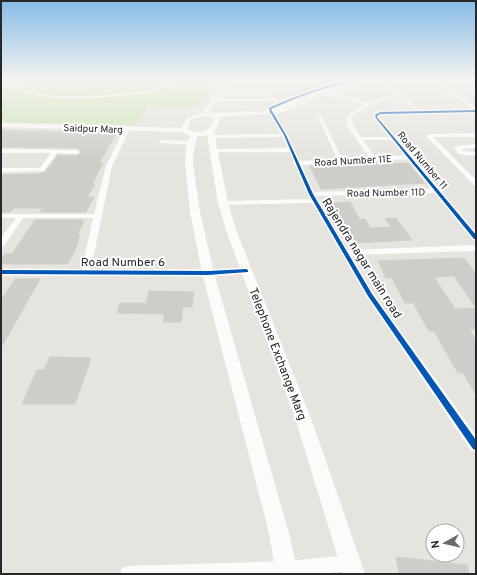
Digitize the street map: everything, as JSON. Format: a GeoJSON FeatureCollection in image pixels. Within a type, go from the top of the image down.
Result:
{"type":"FeatureCollection","features":[{"type":"Feature","properties":{"kind":"main road"},"geometry":{"type":"LineString","coordinates":[[209,106],[203,114],[189,118],[184,127],[190,136],[189,163],[195,212],[208,273],[279,533],[286,572]]}},
{"type":"Feature","properties":{"kind":"main road"},"geometry":{"type":"LineString","coordinates":[[272,112],[287,106]]}},
{"type":"Feature","properties":{"kind":"main road","name":"Saidpur Marg"},"geometry":{"type":"LineString","coordinates":[[1,125],[127,129],[190,136],[213,131],[226,114],[272,112]]}},
{"type":"Feature","properties":{"kind":"main road"},"geometry":{"type":"LineString","coordinates":[[203,114],[213,131]]}},
{"type":"Feature","properties":{"kind":"main road","name":"Telephone Exchange Marg"},"geometry":{"type":"LineString","coordinates":[[213,131],[223,204],[230,230],[303,418],[352,569]]}},
{"type":"Feature","properties":{"kind":"street"},"geometry":{"type":"LineString","coordinates":[[275,106],[270,108],[272,112],[289,106]]}},
{"type":"Feature","properties":{"kind":"street"},"geometry":{"type":"LineString","coordinates":[[363,106],[348,118],[351,127],[373,159]]}},
{"type":"Feature","properties":{"kind":"street"},"geometry":{"type":"LineString","coordinates":[[412,106],[419,112]]}},
{"type":"Feature","properties":{"kind":"street","name":"Road Number 11"},"geometry":{"type":"LineString","coordinates":[[372,113],[476,111]]}},
{"type":"Feature","properties":{"kind":"street","name":"Rajendra nagar main road"},"geometry":{"type":"LineString","coordinates":[[272,112],[285,135],[313,197],[370,295],[476,446]]}},
{"type":"Feature","properties":{"kind":"street"},"geometry":{"type":"LineString","coordinates":[[353,113],[372,113]]}},
{"type":"Feature","properties":{"kind":"street","name":"Road Number 11"},"geometry":{"type":"LineString","coordinates":[[372,113],[476,238]]}},
{"type":"Feature","properties":{"kind":"street"},"geometry":{"type":"LineString","coordinates":[[320,117],[340,160]]}},
{"type":"Feature","properties":{"kind":"street"},"geometry":{"type":"LineString","coordinates":[[86,272],[97,216],[110,166],[127,129]]}},
{"type":"Feature","properties":{"kind":"street"},"geometry":{"type":"LineString","coordinates":[[213,131],[285,135]]}},
{"type":"Feature","properties":{"kind":"street"},"geometry":{"type":"LineString","coordinates":[[213,131],[291,150]]}},
{"type":"Feature","properties":{"kind":"street"},"geometry":{"type":"LineString","coordinates":[[476,135],[429,136],[476,184]]}},
{"type":"Feature","properties":{"kind":"street"},"geometry":{"type":"LineString","coordinates":[[161,142],[190,136]]}},
{"type":"Feature","properties":{"kind":"street"},"geometry":{"type":"LineString","coordinates":[[359,139],[393,138]]}},
{"type":"Feature","properties":{"kind":"street"},"geometry":{"type":"LineString","coordinates":[[476,146],[458,148],[461,153],[476,154]]}},
{"type":"Feature","properties":{"kind":"street"},"geometry":{"type":"LineString","coordinates":[[1,151],[77,152]]}},
{"type":"Feature","properties":{"kind":"street"},"geometry":{"type":"LineString","coordinates":[[1,170],[42,170],[56,151]]}},
{"type":"Feature","properties":{"kind":"street","name":"Road Number 11E"},"geometry":{"type":"LineString","coordinates":[[296,162],[409,157]]}},
{"type":"Feature","properties":{"kind":"street","name":"Road Number 11D"},"geometry":{"type":"LineString","coordinates":[[223,204],[313,197],[437,191]]}},
{"type":"Feature","properties":{"kind":"street"},"geometry":{"type":"LineString","coordinates":[[1,216],[97,216]]}},
{"type":"Feature","properties":{"kind":"street"},"geometry":{"type":"LineString","coordinates":[[1,244],[21,216]]}},
{"type":"Feature","properties":{"kind":"street"},"geometry":{"type":"LineString","coordinates":[[345,253],[476,248]]}},
{"type":"Feature","properties":{"kind":"street","name":"Road Number 6"},"geometry":{"type":"LineString","coordinates":[[1,272],[208,273],[246,271]]}},
{"type":"Feature","properties":{"kind":"street"},"geometry":{"type":"LineString","coordinates":[[128,574],[286,572],[352,569]]}},
{"type":"Feature","properties":{"kind":"green space"},"geometry":{"type":"Polygon","coordinates":[[[1,106],[196,106],[194,108],[148,107],[135,125],[1,122],[1,106]]]}},
{"type":"Feature","properties":{"kind":"building"},"geometry":{"type":"Polygon","coordinates":[[[1,130],[117,133],[99,163],[103,163],[92,184],[95,184],[87,197],[94,197],[86,212],[39,212],[43,208],[14,208],[10,212],[1,212],[1,175],[39,174],[45,172],[58,155],[77,156],[81,152],[77,148],[1,147],[1,130]]]}},
{"type":"Feature","properties":{"kind":"building"},"geometry":{"type":"Polygon","coordinates":[[[408,163],[425,183],[321,189],[310,166],[408,163]]]}},
{"type":"Feature","properties":{"kind":"building"},"geometry":{"type":"Polygon","coordinates":[[[350,202],[360,220],[365,219],[370,228],[391,227],[385,219],[396,218],[412,240],[355,243],[340,215],[336,216],[329,203],[350,202]]]}},
{"type":"Feature","properties":{"kind":"building"},"geometry":{"type":"Polygon","coordinates":[[[35,220],[83,220],[82,222],[84,222],[77,235],[80,235],[75,250],[68,264],[1,264],[1,259],[5,254],[12,254],[35,220]]]}},
{"type":"Feature","properties":{"kind":"building"},"geometry":{"type":"Polygon","coordinates":[[[464,258],[476,274],[476,308],[476,329],[469,329],[476,340],[476,395],[463,373],[458,373],[434,331],[429,331],[413,303],[405,303],[392,278],[386,278],[378,261],[464,258]],[[454,276],[434,277],[455,309],[476,308],[454,276]]]}},
{"type":"Feature","properties":{"kind":"building"},"geometry":{"type":"Polygon","coordinates":[[[15,279],[40,279],[1,348],[1,301],[15,279]]]}},
{"type":"Feature","properties":{"kind":"building"},"geometry":{"type":"Polygon","coordinates":[[[149,291],[194,292],[192,307],[183,307],[181,322],[163,322],[165,314],[117,313],[120,303],[146,303],[149,291]]]}},
{"type":"Feature","properties":{"kind":"building"},"geometry":{"type":"Polygon","coordinates":[[[50,357],[91,358],[75,404],[22,404],[37,370],[44,370],[50,357]]]}},
{"type":"Feature","properties":{"kind":"building"},"geometry":{"type":"Polygon","coordinates":[[[396,557],[425,560],[425,563],[467,565],[469,574],[399,574],[396,557]]]}},
{"type":"Feature","properties":{"kind":"cycle path"},"geometry":{"type":"LineString","coordinates":[[277,106],[270,109],[271,112],[285,135],[311,194],[370,295],[476,446]]}},
{"type":"Feature","properties":{"kind":"cycle path"},"geometry":{"type":"LineString","coordinates":[[476,111],[381,113],[376,117],[476,238]]}},
{"type":"Feature","properties":{"kind":"cycle path"},"geometry":{"type":"LineString","coordinates":[[1,272],[208,273],[246,271]]}}]}
